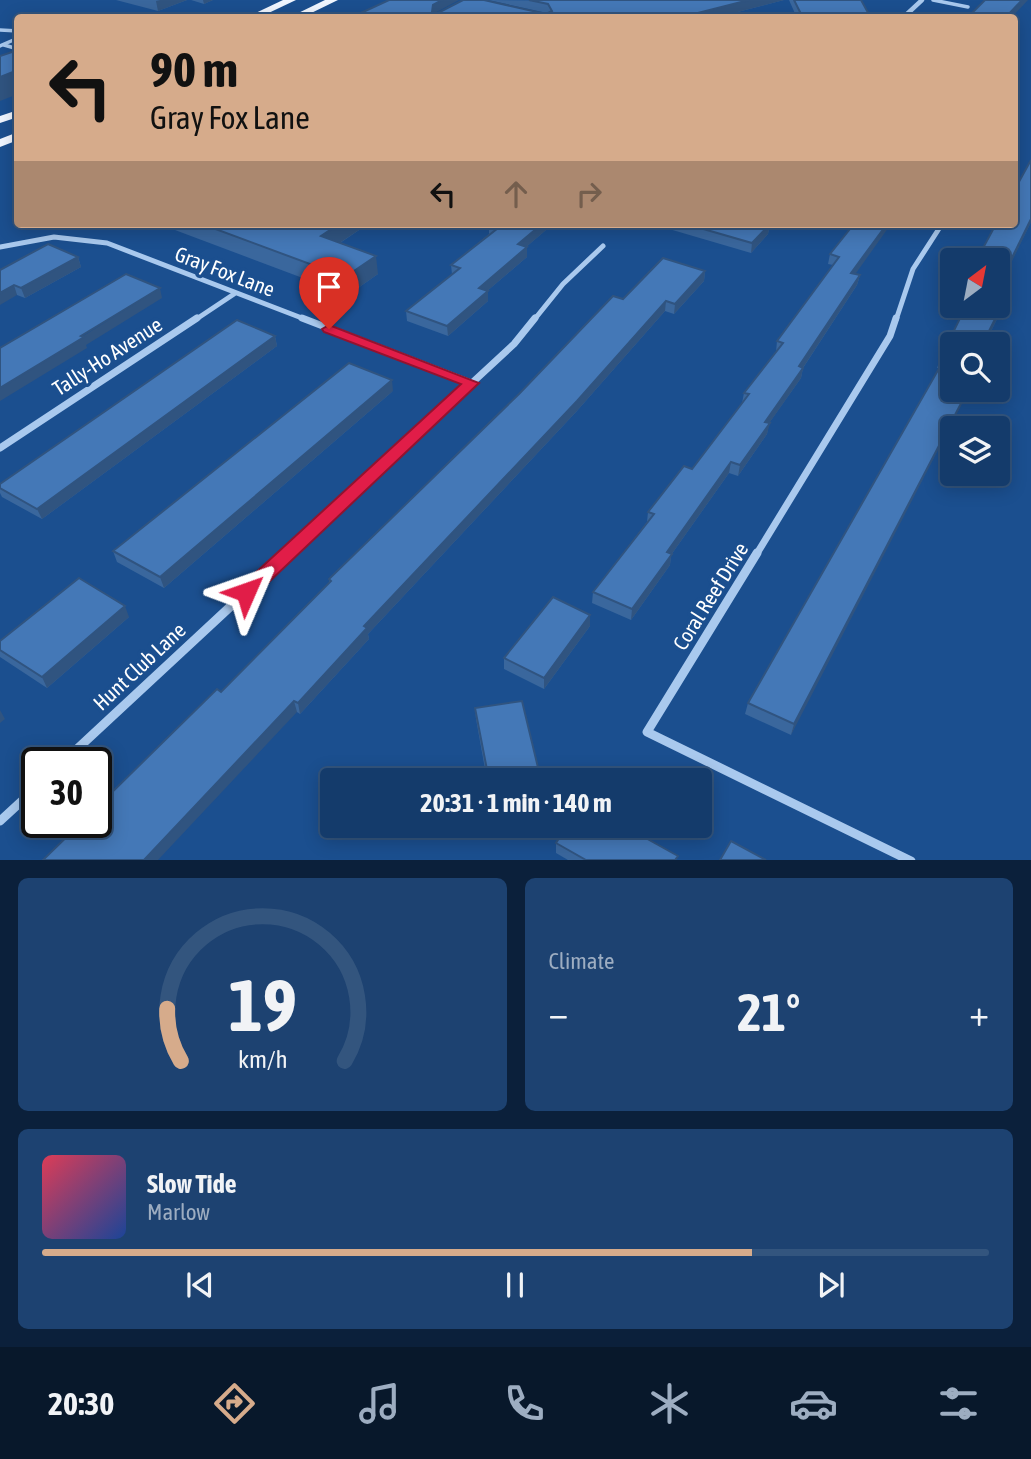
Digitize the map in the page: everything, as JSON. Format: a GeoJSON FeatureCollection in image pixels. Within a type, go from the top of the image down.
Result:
{"type":"FeatureCollection","features":[{"type":"Feature","properties":{"kind":"main road"},"geometry":{"type":"LineString","coordinates":[[258,14],[291,0]]}},
{"type":"Feature","properties":{"kind":"main road"},"geometry":{"type":"LineString","coordinates":[[301,14],[333,0]]}},
{"type":"Feature","properties":{"kind":"street"},"geometry":{"type":"LineString","coordinates":[[907,14],[922,0]]}},
{"type":"Feature","properties":{"kind":"street","name":"Coral Reef Drive"},"geometry":{"type":"LineString","coordinates":[[910,860],[647,732],[890,336],[913,269],[939,228]]}},
{"type":"Feature","properties":{"kind":"street","name":"Gray Fox Lane"},"geometry":{"type":"LineString","coordinates":[[0,247],[37,238],[85,237],[107,243],[471,383]]}},
{"type":"Feature","properties":{"kind":"street","name":"Hunt Club Lane"},"geometry":{"type":"LineString","coordinates":[[79,747],[514,344],[563,284],[603,247]]}},
{"type":"Feature","properties":{"kind":"street","name":"Tally-Ho Avenue"},"geometry":{"type":"LineString","coordinates":[[0,448],[234,294]]}},
{"type":"Feature","properties":{"kind":"street"},"geometry":{"type":"LineString","coordinates":[[0,821],[21,802]]}},
{"type":"Feature","properties":{"kind":"lane"},"geometry":{"type":"LineString","coordinates":[[933,0],[968,7]]}},
{"type":"Feature","properties":{"kind":"building"},"geometry":{"type":"Polygon","coordinates":[[[389,0],[442,0],[433,5],[432,12],[438,13],[463,0],[484,0],[546,14],[359,14],[389,0]]]}},
{"type":"Feature","properties":{"kind":"building"},"geometry":{"type":"Polygon","coordinates":[[[529,0],[749,0],[694,14],[546,14],[552,11],[548,4],[529,0]]]}},
{"type":"Feature","properties":{"kind":"building"},"geometry":{"type":"Polygon","coordinates":[[[794,0],[861,0],[869,14],[801,14],[794,0]]]}},
{"type":"Feature","properties":{"kind":"building"},"geometry":{"type":"Polygon","coordinates":[[[985,0],[1022,0],[1009,14],[971,14],[985,0]]]}},
{"type":"Feature","properties":{"kind":"building"},"geometry":{"type":"Polygon","coordinates":[[[14,51],[14,72],[0,77],[0,56],[14,51]]]}},
{"type":"Feature","properties":{"kind":"building"},"geometry":{"type":"Polygon","coordinates":[[[1031,160],[1031,219],[1010,262],[1010,248],[983,248],[994,228],[1018,228],[1018,184],[1031,160]]]}},
{"type":"Feature","properties":{"kind":"building"},"geometry":{"type":"Polygon","coordinates":[[[213,228],[333,228],[321,236],[376,256],[345,277],[213,228]]]}},
{"type":"Feature","properties":{"kind":"building"},"geometry":{"type":"Polygon","coordinates":[[[498,228],[537,228],[518,244],[527,247],[479,288],[488,291],[447,326],[406,311],[460,268],[451,265],[498,228]]]}},
{"type":"Feature","properties":{"kind":"building"},"geometry":{"type":"Polygon","coordinates":[[[700,228],[766,228],[752,243],[700,228]]]}},
{"type":"Feature","properties":{"kind":"building"},"geometry":{"type":"Polygon","coordinates":[[[851,228],[884,228],[851,273],[860,275],[799,366],[803,368],[765,422],[770,423],[740,465],[731,462],[667,552],[672,554],[632,609],[593,592],[654,514],[648,512],[684,466],[692,469],[749,394],[744,393],[783,343],[777,341],[839,257],[830,254],[851,228]]]}},
{"type":"Feature","properties":{"kind":"building"},"geometry":{"type":"Polygon","coordinates":[[[48,244],[78,257],[21,288],[14,285],[0,293],[0,270],[48,244]]]}},
{"type":"Feature","properties":{"kind":"building"},"geometry":{"type":"Polygon","coordinates":[[[663,258],[705,271],[675,304],[666,301],[577,401],[364,626],[367,628],[298,703],[294,701],[144,860],[43,860],[66,838],[112,838],[112,792],[217,689],[221,692],[331,581],[329,579],[519,394],[613,296],[623,299],[663,258]]]}},
{"type":"Feature","properties":{"kind":"building"},"geometry":{"type":"Polygon","coordinates":[[[126,274],[160,288],[0,388],[0,348],[126,274]]]}},
{"type":"Feature","properties":{"kind":"building"},"geometry":{"type":"Polygon","coordinates":[[[960,318],[996,318],[988,332],[953,332],[960,318]]]}},
{"type":"Feature","properties":{"kind":"building"},"geometry":{"type":"Polygon","coordinates":[[[237,320],[275,336],[37,509],[0,488],[0,484],[237,320]]]}},
{"type":"Feature","properties":{"kind":"building"},"geometry":{"type":"Polygon","coordinates":[[[349,363],[392,380],[160,577],[113,551],[349,363]]]}},
{"type":"Feature","properties":{"kind":"building"},"geometry":{"type":"Polygon","coordinates":[[[940,367],[940,402],[962,402],[954,416],[940,416],[940,444],[794,724],[748,703],[940,367]]]}},
{"type":"Feature","properties":{"kind":"building"},"geometry":{"type":"Polygon","coordinates":[[[79,578],[125,606],[42,677],[0,650],[0,641],[79,578]]]}},
{"type":"Feature","properties":{"kind":"building"},"geometry":{"type":"Polygon","coordinates":[[[553,597],[590,615],[544,678],[504,658],[553,597]]]}},
{"type":"Feature","properties":{"kind":"building"},"geometry":{"type":"Polygon","coordinates":[[[522,701],[538,768],[487,768],[475,708],[522,701]]]}},
{"type":"Feature","properties":{"kind":"building"},"geometry":{"type":"Polygon","coordinates":[[[559,838],[646,838],[678,856],[675,860],[586,860],[556,843],[559,838]]]}},
{"type":"Feature","properties":{"kind":"building"},"geometry":{"type":"Polygon","coordinates":[[[731,841],[766,860],[720,860],[731,841]]]}},
{"type":"Feature","properties":{"kind":"route"},"geometry":{"type":"LineString","coordinates":[[246,592],[471,383],[329,329]]}}]}
